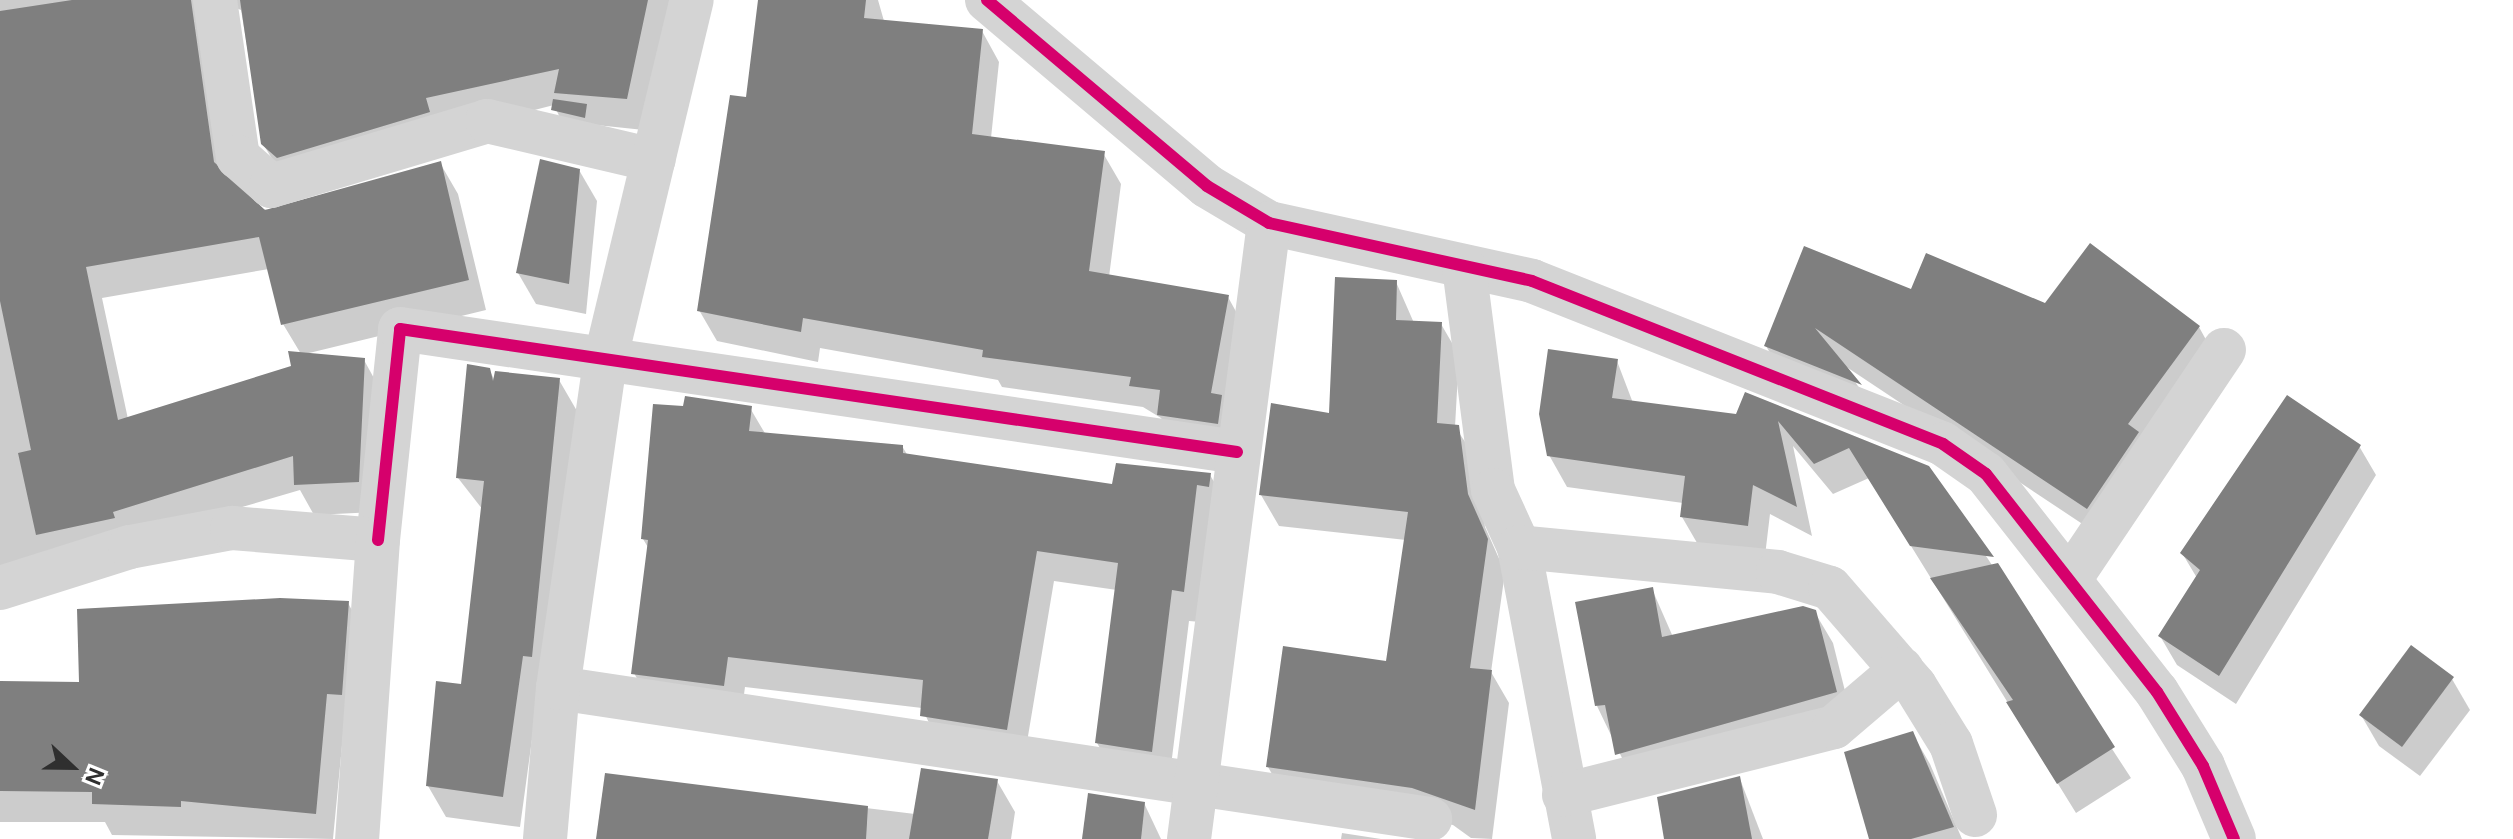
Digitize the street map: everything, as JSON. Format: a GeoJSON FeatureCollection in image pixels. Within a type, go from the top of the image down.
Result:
{"type":"FeatureCollection","features":[{"type":"Feature","properties":{"kind":"street"},"geometry":{"type":"LineString","coordinates":[[215,0],[238,157],[271,186],[487,121],[653,160]]}},
{"type":"Feature","properties":{"kind":"street"},"geometry":{"type":"LineString","coordinates":[[545,839],[558,688],[605,361],[692,0]]}},
{"type":"Feature","properties":{"kind":"street"},"geometry":{"type":"LineString","coordinates":[[987,0],[1207,186],[1269,223],[1532,281],[1943,444],[1986,474],[2157,692],[2203,766],[2234,839]]}},
{"type":"Feature","properties":{"kind":"street"},"geometry":{"type":"LineString","coordinates":[[1189,839],[1193,784],[1269,223]]}},
{"type":"Feature","properties":{"kind":"street"},"geometry":{"type":"LineString","coordinates":[[1464,267],[1493,490],[1519,547],[1574,839]]}},
{"type":"Feature","properties":{"kind":"street"},"geometry":{"type":"LineString","coordinates":[[357,839],[378,540],[400,329],[1237,452]]}},
{"type":"Feature","properties":{"kind":"street"},"geometry":{"type":"LineString","coordinates":[[2070,579],[2224,350]]}},
{"type":"Feature","properties":{"kind":"street"},"geometry":{"type":"LineString","coordinates":[[0,588],[130,547],[232,528],[378,540]]}},
{"type":"Feature","properties":{"kind":"street"},"geometry":{"type":"LineString","coordinates":[[1519,547],[1778,572],[1830,588],[1902,669],[1951,744],[1975,815]]}},
{"type":"Feature","properties":{"kind":"street"},"geometry":{"type":"LineString","coordinates":[[1564,795],[1834,727],[1902,669]]}},
{"type":"Feature","properties":{"kind":"street"},"geometry":{"type":"LineString","coordinates":[[558,688],[1430,819]]}},
{"type":"Feature","properties":{"kind":"building"},"geometry":{"type":"Polygon","coordinates":[[[72,0],[191,0],[214,162],[265,210],[441,161],[469,280],[281,325],[259,237],[86,267],[118,420],[291,366],[288,351],[365,358],[359,482],[294,485],[293,456],[113,512],[115,518],[36,535],[18,453],[31,450],[0,301],[0,11],[72,0]]]}},
{"type":"Feature","properties":{"kind":"building"},"geometry":{"type":"Polygon","coordinates":[[[240,0],[648,0],[627,99],[554,93],[559,69],[426,98],[430,112],[277,158],[261,144],[240,0]]]}},
{"type":"Feature","properties":{"kind":"building"},"geometry":{"type":"Polygon","coordinates":[[[758,0],[866,0],[864,18],[983,29],[972,134],[1105,151],[1089,271],[1229,295],[1211,393],[1222,395],[1218,424],[1157,415],[1160,390],[1129,386],[1131,377],[982,357],[983,350],[803,318],[801,332],[697,311],[730,95],[746,97],[758,0]]]}},
{"type":"Feature","properties":{"kind":"building"},"geometry":{"type":"Polygon","coordinates":[[[553,99],[587,104],[585,118],[551,110],[553,99]]]}},
{"type":"Feature","properties":{"kind":"building"},"geometry":{"type":"Polygon","coordinates":[[[540,159],[580,169],[569,284],[516,273],[540,159]]]}},
{"type":"Feature","properties":{"kind":"building"},"geometry":{"type":"Polygon","coordinates":[[[2090,243],[2200,326],[2128,424],[2139,432],[2087,509],[1815,328],[1862,385],[1764,346],[1804,246],[1911,289],[1926,253],[2045,303],[2090,243]]]}},
{"type":"Feature","properties":{"kind":"building"},"geometry":{"type":"Polygon","coordinates":[[[1335,277],[1397,280],[1396,320],[1442,322],[1437,423],[1459,425],[1468,494],[1488,539],[1470,668],[1492,670],[1475,810],[1412,788],[1266,767],[1283,646],[1386,661],[1408,512],[1259,495],[1271,403],[1329,413],[1335,277]]]}},
{"type":"Feature","properties":{"kind":"building"},"geometry":{"type":"Polygon","coordinates":[[[1548,349],[1618,359],[1612,398],[1736,414],[1745,392],[1929,466],[1994,557],[1910,546],[1849,448],[1814,464],[1778,421],[1797,507],[1753,485],[1748,526],[1680,517],[1685,476],[1547,456],[1539,414],[1548,349]]]}},
{"type":"Feature","properties":{"kind":"building"},"geometry":{"type":"Polygon","coordinates":[[[467,364],[490,368],[493,381],[495,371],[560,378],[532,657],[523,656],[503,797],[426,786],[436,681],[461,684],[484,481],[456,478],[467,364]]]}},
{"type":"Feature","properties":{"kind":"building"},"geometry":{"type":"Polygon","coordinates":[[[2287,395],[2361,445],[2219,676],[2158,636],[2200,570],[2180,553],[2287,395]]]}},
{"type":"Feature","properties":{"kind":"building"},"geometry":{"type":"Polygon","coordinates":[[[685,396],[752,406],[749,431],[903,445],[903,453],[1112,484],[1116,463],[1211,473],[1209,487],[1197,485],[1184,592],[1172,590],[1152,752],[1095,743],[1118,563],[1037,551],[1007,730],[920,716],[923,680],[728,657],[724,686],[631,674],[648,540],[641,539],[653,404],[683,406],[685,396]]]}},
{"type":"Feature","properties":{"kind":"building"},"geometry":{"type":"Polygon","coordinates":[[[1998,563],[2115,747],[2057,784],[2006,702],[2013,700],[1930,578],[1998,563]]]}},
{"type":"Feature","properties":{"kind":"building"},"geometry":{"type":"Polygon","coordinates":[[[1653,587],[1662,637],[1803,606],[1816,610],[1837,692],[1615,755],[1605,705],[1595,706],[1575,602],[1653,587]]]}},
{"type":"Feature","properties":{"kind":"building"},"geometry":{"type":"Polygon","coordinates":[[[280,598],[349,601],[342,695],[327,694],[316,814],[181,801],[181,807],[92,804],[92,792],[0,791],[0,681],[79,682],[77,609],[280,598]]]}},
{"type":"Feature","properties":{"kind":"building"},"geometry":{"type":"Polygon","coordinates":[[[2411,645],[2454,677],[2402,747],[2359,715],[2411,645]]]}},
{"type":"Feature","properties":{"kind":"building"},"geometry":{"type":"Polygon","coordinates":[[[1913,731],[1954,827],[1911,839],[1869,839],[1844,752],[1913,731]]]}},
{"type":"Feature","properties":{"kind":"building"},"geometry":{"type":"Polygon","coordinates":[[[921,768],[998,779],[988,839],[909,839],[921,768]]]}},
{"type":"Feature","properties":{"kind":"building"},"geometry":{"type":"Polygon","coordinates":[[[605,773],[868,806],[866,839],[596,839],[605,773]]]}},
{"type":"Feature","properties":{"kind":"building"},"geometry":{"type":"Polygon","coordinates":[[[1740,776],[1752,839],[1664,839],[1657,797],[1740,776]]]}},
{"type":"Feature","properties":{"kind":"building"},"geometry":{"type":"Polygon","coordinates":[[[1088,793],[1145,802],[1141,839],[1082,839],[1088,793]]]}},
{"type":"Feature","properties":{"kind":"cycle path"},"geometry":{"type":"LineString","coordinates":[[987,0],[1207,186],[1269,223],[1532,281],[1943,444],[1986,474],[2157,692],[2203,766],[2234,839]]}},
{"type":"Feature","properties":{"kind":"cycle path"},"geometry":{"type":"LineString","coordinates":[[378,540],[400,329],[1237,452]]}}]}
